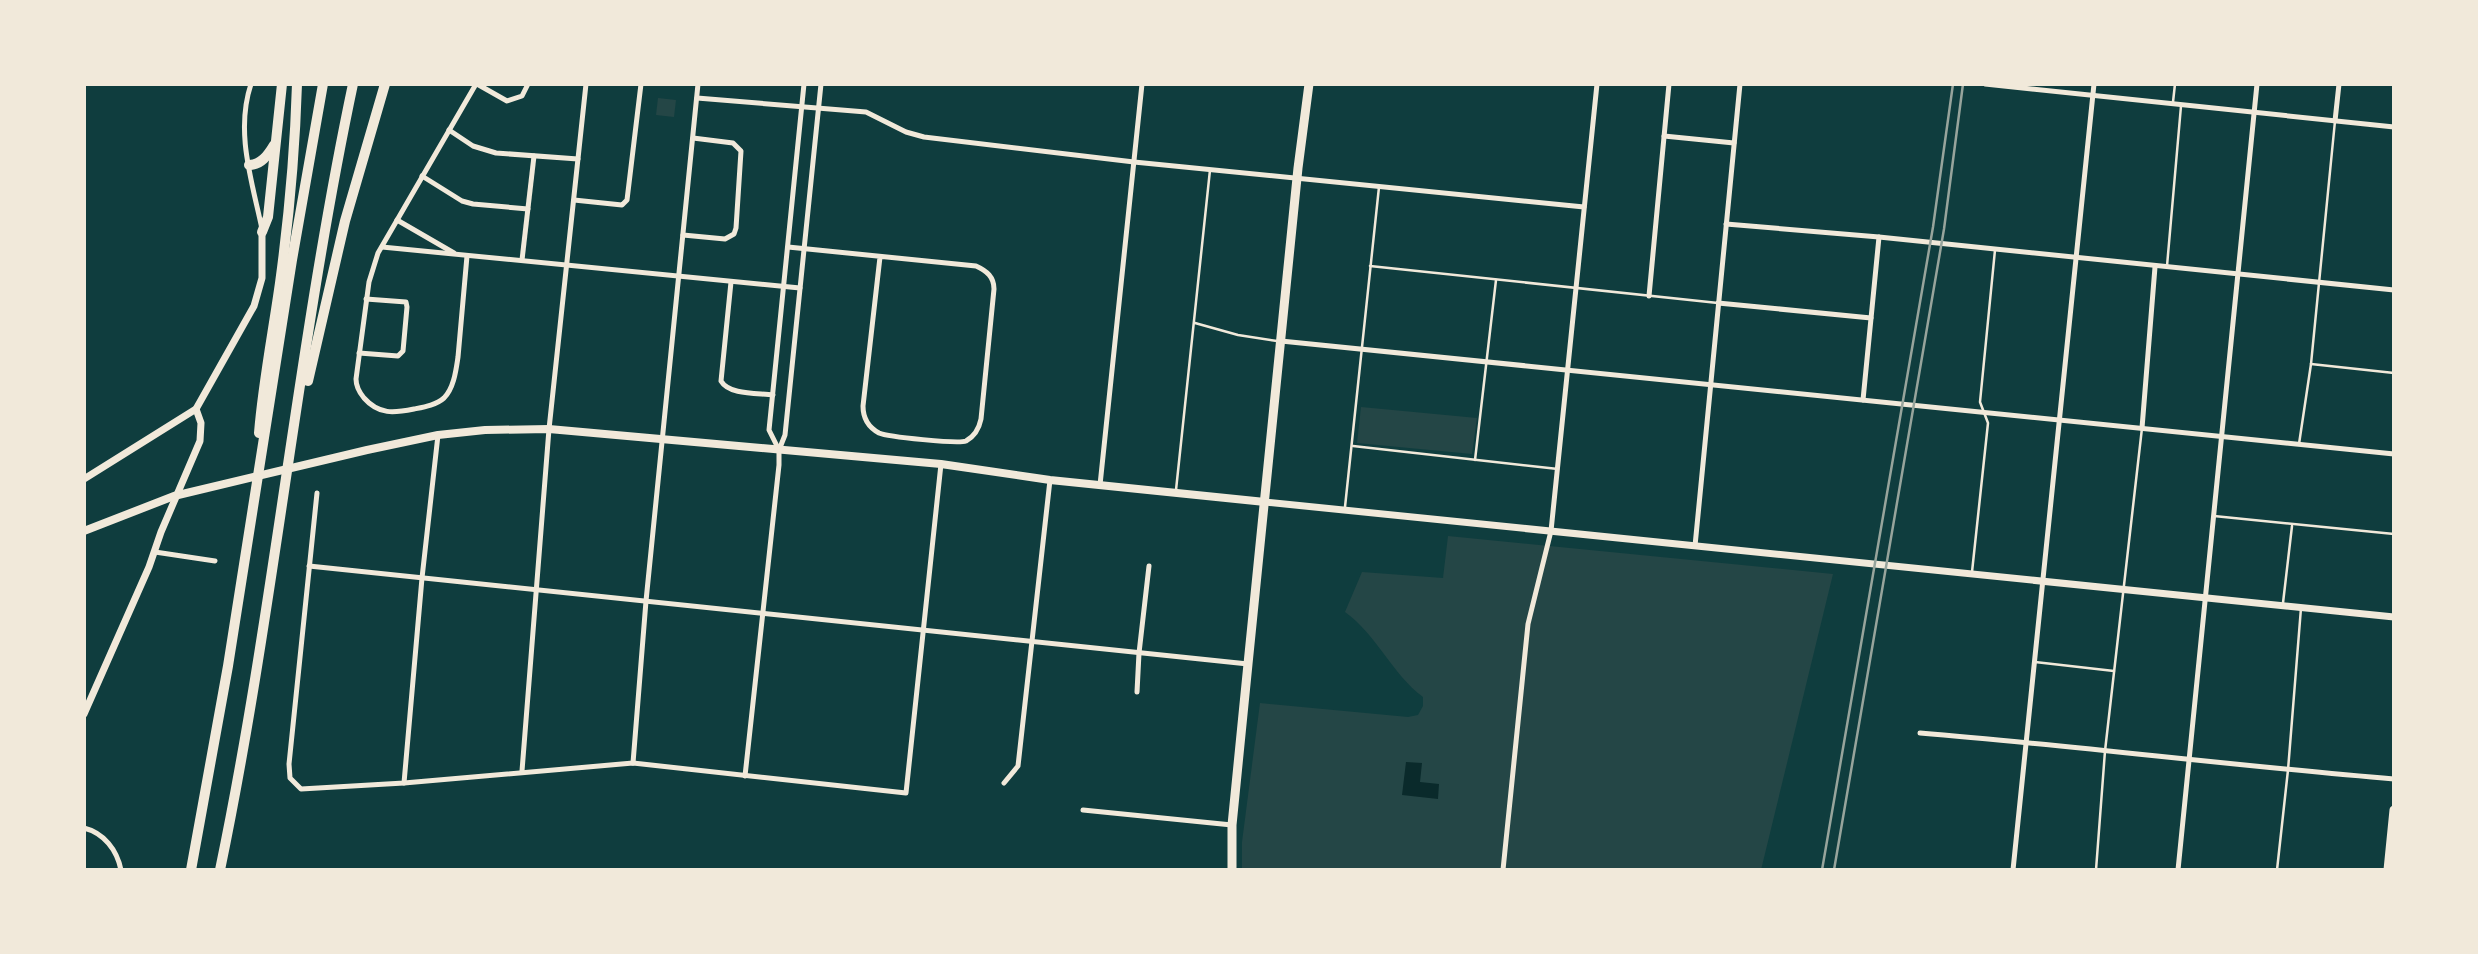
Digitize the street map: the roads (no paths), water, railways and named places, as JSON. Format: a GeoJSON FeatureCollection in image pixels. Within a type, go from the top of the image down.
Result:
{"type":"FeatureCollection","features":[{"type":"Feature","properties":{"kind":"highway"},"geometry":{"type":"LineString","coordinates":[[262,232],[268,216],[282,84]]}},
{"type":"Feature","properties":{"kind":"highway"},"geometry":{"type":"LineString","coordinates":[[254,507],[262,396],[280,282],[296,127],[297,84]]}},
{"type":"Feature","properties":{"kind":"highway"},"geometry":{"type":"LineString","coordinates":[[191,870],[213,758],[323,84]]}},
{"type":"Feature","properties":{"kind":"highway"},"geometry":{"type":"LineString","coordinates":[[220,870],[240,769],[328,217],[353,84]]}},
{"type":"Feature","properties":{"kind":"highway"},"geometry":{"type":"LineString","coordinates":[[294,432],[345,220],[385,84]]}},
{"type":"Feature","properties":{"kind":"highway"},"geometry":{"type":"LineString","coordinates":[[249,165],[256,165],[276,142]]}},
{"type":"Feature","properties":{"kind":"main road"},"geometry":{"type":"LineString","coordinates":[[1231,870],[1248,664],[1309,84]]}},
{"type":"Feature","properties":{"kind":"main road"},"geometry":{"type":"LineString","coordinates":[[84,531],[146,506],[212,486],[438,435],[496,429],[549,429],[942,464],[1050,480],[1265,502]]}},
{"type":"Feature","properties":{"kind":"main road"},"geometry":{"type":"LineString","coordinates":[[2390,864],[2394,810]]}},
{"type":"Feature","properties":{"kind":"street"},"geometry":{"type":"LineString","coordinates":[[84,479],[196,409],[245,323],[259,291],[263,268],[262,232],[243,126],[251,84]]}},
{"type":"Feature","properties":{"kind":"street"},"geometry":{"type":"LineString","coordinates":[[467,256],[455,373],[444,397],[434,404],[400,412],[376,409],[362,396],[356,384],[369,282],[382,247],[477,84],[507,101],[522,96],[528,84]]}},
{"type":"Feature","properties":{"kind":"street"},"geometry":{"type":"LineString","coordinates":[[522,771],[549,429],[586,84]]}},
{"type":"Feature","properties":{"kind":"street"},"geometry":{"type":"LineString","coordinates":[[574,200],[622,205],[627,200],[640,84]]}},
{"type":"Feature","properties":{"kind":"street"},"geometry":{"type":"LineString","coordinates":[[633,763],[646,601],[698,84]]}},
{"type":"Feature","properties":{"kind":"street"},"geometry":{"type":"LineString","coordinates":[[779,450],[769,430],[804,84]]}},
{"type":"Feature","properties":{"kind":"street"},"geometry":{"type":"LineString","coordinates":[[746,776],[779,450],[785,435],[821,84]]}},
{"type":"Feature","properties":{"kind":"street"},"geometry":{"type":"LineString","coordinates":[[1100,485],[1142,84]]}},
{"type":"Feature","properties":{"kind":"street"},"geometry":{"type":"LineString","coordinates":[[1503,870],[1528,624],[1551,531],[1597,84]]}},
{"type":"Feature","properties":{"kind":"street"},"geometry":{"type":"LineString","coordinates":[[1649,296],[1669,84]]}},
{"type":"Feature","properties":{"kind":"street"},"geometry":{"type":"LineString","coordinates":[[1695,546],[1740,84]]}},
{"type":"Feature","properties":{"kind":"street"},"geometry":{"type":"LineString","coordinates":[[1985,84],[2394,127]]}},
{"type":"Feature","properties":{"kind":"street"},"geometry":{"type":"LineString","coordinates":[[2013,870],[2094,84]]}},
{"type":"Feature","properties":{"kind":"street"},"geometry":{"type":"LineString","coordinates":[[2178,870],[2258,84]]}},
{"type":"Feature","properties":{"kind":"street"},"geometry":{"type":"LineString","coordinates":[[2335,121],[2339,84]]}},
{"type":"Feature","properties":{"kind":"street"},"geometry":{"type":"LineString","coordinates":[[697,97],[866,111],[906,132],[924,137],[1134,163],[1584,207]]}},
{"type":"Feature","properties":{"kind":"street"},"geometry":{"type":"LineString","coordinates":[[449,130],[486,151],[578,159]]}},
{"type":"Feature","properties":{"kind":"street"},"geometry":{"type":"LineString","coordinates":[[1664,136],[1734,142]]}},
{"type":"Feature","properties":{"kind":"street"},"geometry":{"type":"LineString","coordinates":[[683,235],[725,239],[734,234],[736,228],[741,151],[733,143],[693,138]]}},
{"type":"Feature","properties":{"kind":"street"},"geometry":{"type":"LineString","coordinates":[[522,260],[534,156]]}},
{"type":"Feature","properties":{"kind":"street"},"geometry":{"type":"LineString","coordinates":[[422,176],[462,201],[528,209]]}},
{"type":"Feature","properties":{"kind":"street"},"geometry":{"type":"LineString","coordinates":[[397,220],[457,254]]}},
{"type":"Feature","properties":{"kind":"street"},"geometry":{"type":"LineString","coordinates":[[1726,224],[1879,237],[2394,290]]}},
{"type":"Feature","properties":{"kind":"street"},"geometry":{"type":"LineString","coordinates":[[1863,400],[1879,237]]}},
{"type":"Feature","properties":{"kind":"street"},"geometry":{"type":"LineString","coordinates":[[382,247],[800,288]]}},
{"type":"Feature","properties":{"kind":"street"},"geometry":{"type":"LineString","coordinates":[[788,247],[969,265],[988,273],[993,280],[994,289],[981,419],[972,436],[956,443],[883,434],[864,418],[863,406],[880,257]]}},
{"type":"Feature","properties":{"kind":"street"},"geometry":{"type":"LineString","coordinates":[[2142,428],[2155,267]]}},
{"type":"Feature","properties":{"kind":"street"},"geometry":{"type":"LineString","coordinates":[[731,282],[721,381],[723,386],[731,390],[773,395]]}},
{"type":"Feature","properties":{"kind":"street"},"geometry":{"type":"LineString","coordinates":[[359,352],[398,356],[403,351],[407,304],[404,301],[366,299]]}},
{"type":"Feature","properties":{"kind":"street"},"geometry":{"type":"LineString","coordinates":[[1718,303],[1871,318]]}},
{"type":"Feature","properties":{"kind":"street"},"geometry":{"type":"LineString","coordinates":[[1281,341],[2394,454]]}},
{"type":"Feature","properties":{"kind":"street"},"geometry":{"type":"LineString","coordinates":[[84,714],[200,441],[201,423],[196,409]]}},
{"type":"Feature","properties":{"kind":"street"},"geometry":{"type":"LineString","coordinates":[[404,783],[438,435]]}},
{"type":"Feature","properties":{"kind":"street"},"geometry":{"type":"LineString","coordinates":[[317,493],[289,764],[290,778],[296,786],[307,790],[633,763],[906,793],[942,464]]}},
{"type":"Feature","properties":{"kind":"street"},"geometry":{"type":"LineString","coordinates":[[1004,783],[1018,766],[1050,480]]}},
{"type":"Feature","properties":{"kind":"street"},"geometry":{"type":"LineString","coordinates":[[1265,502],[2394,617]]}},
{"type":"Feature","properties":{"kind":"street"},"geometry":{"type":"LineString","coordinates":[[155,552],[215,561]]}},
{"type":"Feature","properties":{"kind":"street"},"geometry":{"type":"LineString","coordinates":[[309,566],[1248,664]]}},
{"type":"Feature","properties":{"kind":"street"},"geometry":{"type":"LineString","coordinates":[[1137,692],[1149,566]]}},
{"type":"Feature","properties":{"kind":"street"},"geometry":{"type":"LineString","coordinates":[[1920,733],[2026,741],[2189,760],[2394,779]]}},
{"type":"Feature","properties":{"kind":"street"},"geometry":{"type":"LineString","coordinates":[[1083,810],[1233,825]]}},
{"type":"Feature","properties":{"kind":"street"},"geometry":{"type":"LineString","coordinates":[[84,828],[95,831],[108,842],[121,870]]}},
{"type":"Feature","properties":{"kind":"lane"},"geometry":{"type":"LineString","coordinates":[[2173,104],[2175,84]]}},
{"type":"Feature","properties":{"kind":"lane"},"geometry":{"type":"LineString","coordinates":[[2167,267],[2181,106]]}},
{"type":"Feature","properties":{"kind":"lane"},"geometry":{"type":"LineString","coordinates":[[2299,444],[2311,364],[2335,121]]}},
{"type":"Feature","properties":{"kind":"lane"},"geometry":{"type":"LineString","coordinates":[[1176,493],[1210,170]]}},
{"type":"Feature","properties":{"kind":"lane"},"geometry":{"type":"LineString","coordinates":[[1345,510],[1379,187]]}},
{"type":"Feature","properties":{"kind":"lane"},"geometry":{"type":"LineString","coordinates":[[1971,574],[1988,423],[1980,402],[1995,250]]}},
{"type":"Feature","properties":{"kind":"lane"},"geometry":{"type":"LineString","coordinates":[[1370,266],[1718,303]]}},
{"type":"Feature","properties":{"kind":"lane"},"geometry":{"type":"LineString","coordinates":[[1475,460],[1496,280]]}},
{"type":"Feature","properties":{"kind":"lane"},"geometry":{"type":"LineString","coordinates":[[1195,323],[1270,342],[1281,341]]}},
{"type":"Feature","properties":{"kind":"lane"},"geometry":{"type":"LineString","coordinates":[[2311,364],[2394,373]]}},
{"type":"Feature","properties":{"kind":"lane"},"geometry":{"type":"LineString","coordinates":[[2096,870],[2105,751],[2142,428]]}},
{"type":"Feature","properties":{"kind":"lane"},"geometry":{"type":"LineString","coordinates":[[1353,446],[1558,469]]}},
{"type":"Feature","properties":{"kind":"lane"},"geometry":{"type":"LineString","coordinates":[[2214,516],[2394,534]]}},
{"type":"Feature","properties":{"kind":"lane"},"geometry":{"type":"LineString","coordinates":[[2283,606],[2292,525]]}},
{"type":"Feature","properties":{"kind":"lane"},"geometry":{"type":"LineString","coordinates":[[2277,870],[2301,608]]}},
{"type":"Feature","properties":{"kind":"lane"},"geometry":{"type":"LineString","coordinates":[[2035,662],[2114,671]]}},
{"type":"Feature","properties":{"kind":"railway"},"geometry":{"type":"LineString","coordinates":[[1822,870],[1933,227],[1953,84]]}},
{"type":"Feature","properties":{"kind":"railway"},"geometry":{"type":"LineString","coordinates":[[1834,870],[1944,229],[1963,84]]}}]}
